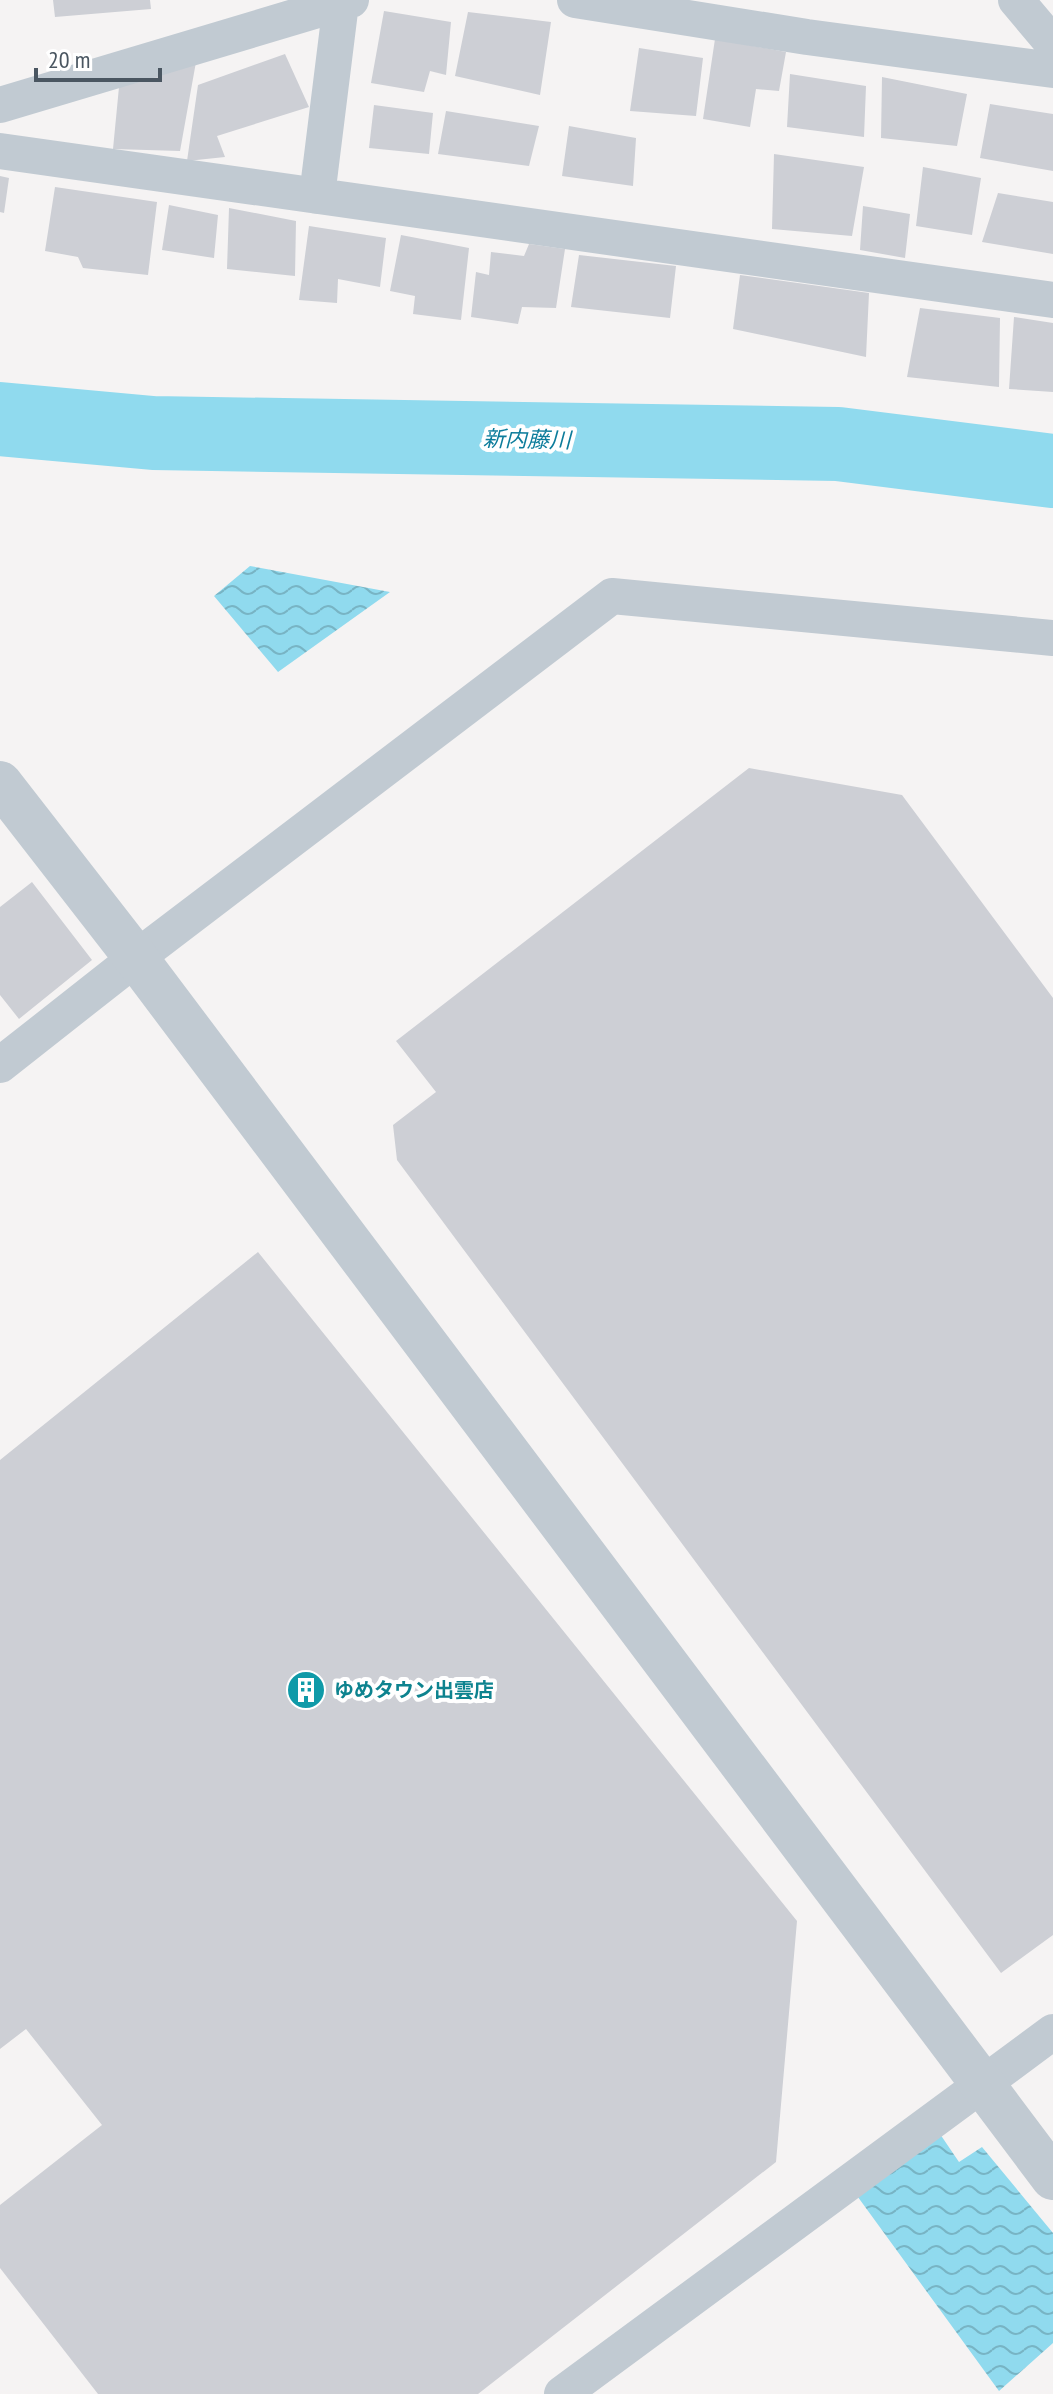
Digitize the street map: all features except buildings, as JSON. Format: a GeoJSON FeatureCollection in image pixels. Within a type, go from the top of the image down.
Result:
{"type":"FeatureCollection","features":[{"type":"Feature","properties":{"kind":"street"},"geometry":{"type":"LineString","coordinates":[[575,0],[807,37],[1053,70]]}},
{"type":"Feature","properties":{"kind":"street"},"geometry":{"type":"LineString","coordinates":[[1016,0],[1053,44]]}},
{"type":"Feature","properties":{"kind":"street"},"geometry":{"type":"LineString","coordinates":[[0,105],[346,2],[317,196]]}},
{"type":"Feature","properties":{"kind":"street"},"geometry":{"type":"LineString","coordinates":[[0,151],[1053,300]]}},
{"type":"Feature","properties":{"kind":"street"},"geometry":{"type":"LineString","coordinates":[[0,1065],[612,596],[1053,638]]}},
{"type":"Feature","properties":{"kind":"street"},"geometry":{"type":"LineString","coordinates":[[0,783],[136,958],[1053,2178]]}},
{"type":"Feature","properties":{"kind":"street"},"geometry":{"type":"LineString","coordinates":[[562,2394],[1053,2032]]}},
{"type":"Feature","properties":{"kind":"water"},"geometry":{"type":"Polygon","coordinates":[[[250,566],[390,592],[278,672],[214,596],[250,566]]]}},
{"type":"Feature","properties":{"kind":"water"},"geometry":{"type":"Polygon","coordinates":[[[940,2134],[959,2162],[982,2147],[1053,2233],[1053,2343],[999,2391],[855,2193],[940,2134]]]}},
{"type":"Feature","properties":{"kind":"waterway","name":"新内藤川"},"geometry":{"type":"LineString","coordinates":[[0,419],[153,433],[838,444],[1053,471]]}},
{"type":"Feature","properties":{"kind":"place","name":"ゆめタウン出雲店"},"geometry":{"type":"Point","coordinates":[306,1690]}}]}
